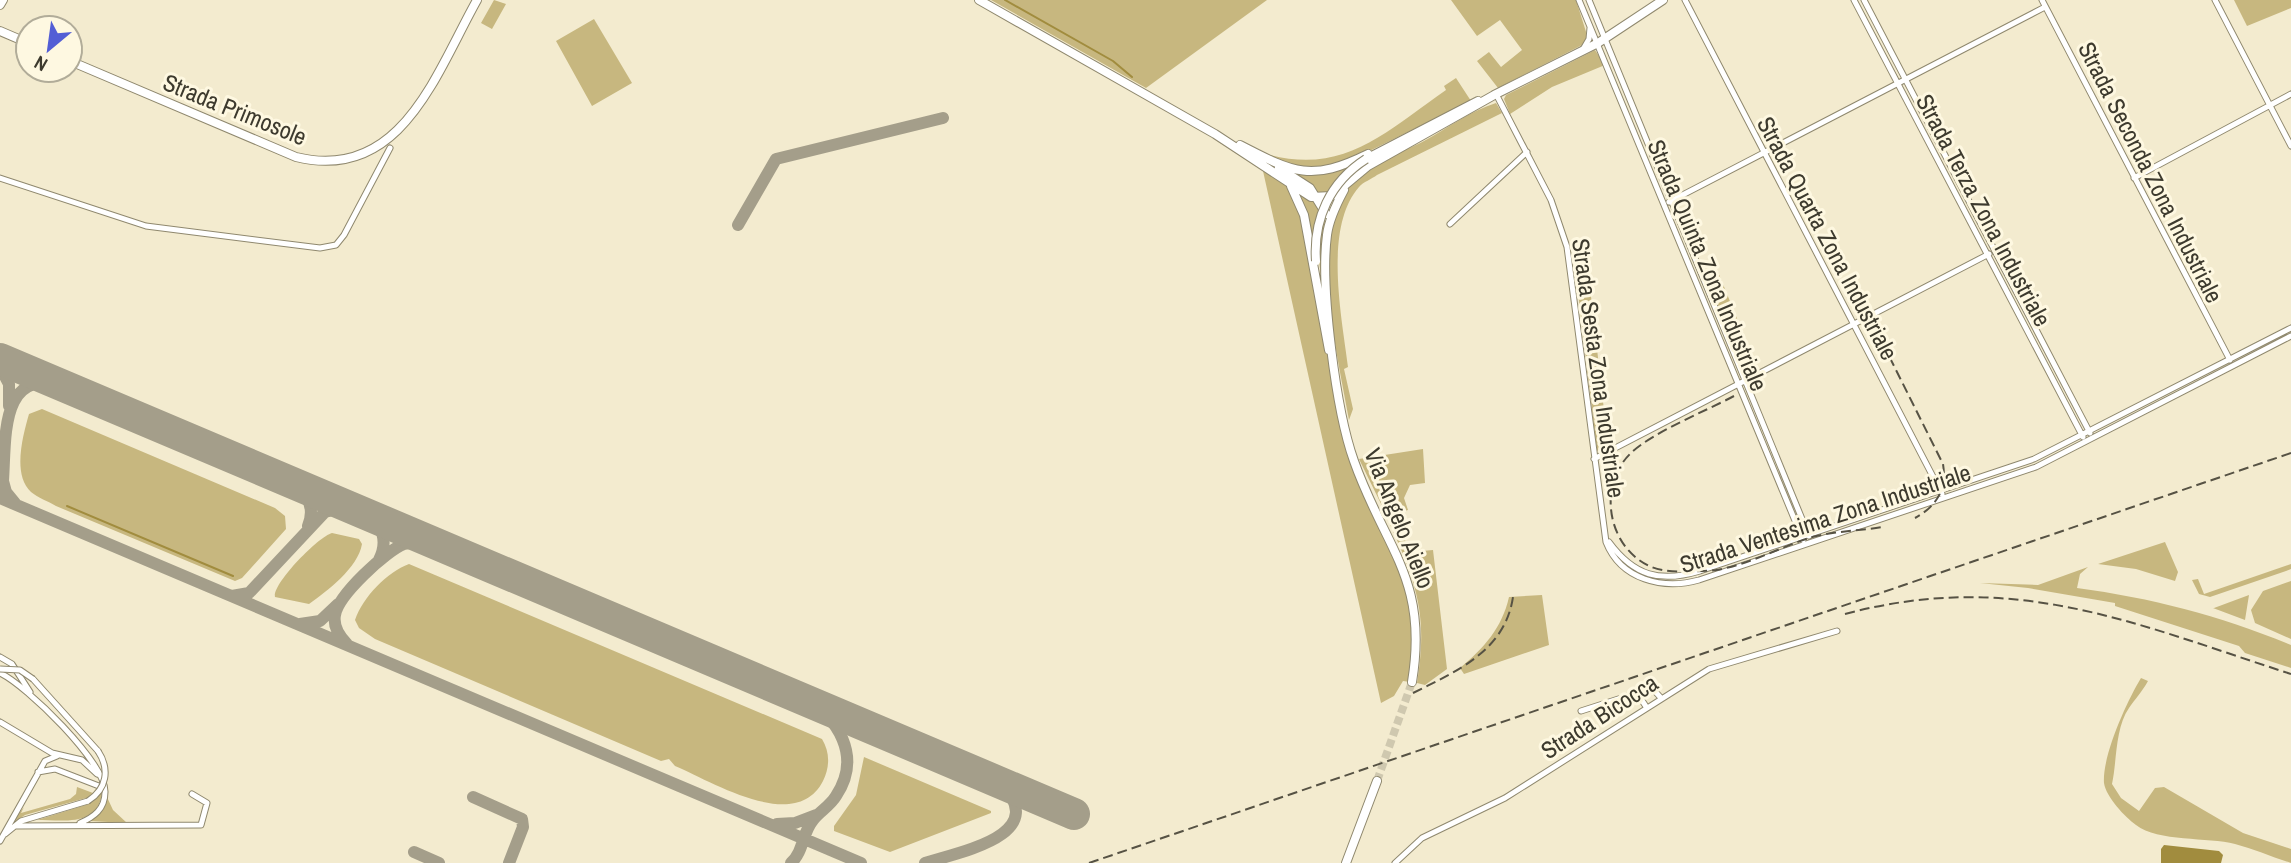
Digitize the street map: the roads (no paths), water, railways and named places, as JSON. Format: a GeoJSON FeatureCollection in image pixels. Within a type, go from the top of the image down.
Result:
{"type":"FeatureCollection","features":[{"type":"Feature","properties":{"kind":"main road"},"geometry":{"type":"LineString","coordinates":[[0,5],[3,0]]}},
{"type":"Feature","properties":{"kind":"main road","name":"Strada Primosole"},"geometry":{"type":"LineString","coordinates":[[84,67],[296,157],[318,161],[342,160],[376,149],[404,126],[477,0]]}},
{"type":"Feature","properties":{"kind":"main road"},"geometry":{"type":"LineString","coordinates":[[979,0],[1215,134],[1304,193],[1317,197],[1332,196],[1368,166],[1496,94]]}},
{"type":"Feature","properties":{"kind":"main road"},"geometry":{"type":"LineString","coordinates":[[1330,353],[1316,261],[1317,231],[1324,208],[1342,180],[1366,159],[1601,41],[1663,0]]}},
{"type":"Feature","properties":{"kind":"main road"},"geometry":{"type":"LineString","coordinates":[[1215,134],[1283,166],[1322,172],[1347,164],[1441,121]]}},
{"type":"Feature","properties":{"kind":"main road"},"geometry":{"type":"LineString","coordinates":[[1238,144],[1303,182],[1317,197],[1327,217],[1327,285],[1335,370]]}},
{"type":"Feature","properties":{"kind":"main road"},"geometry":{"type":"LineString","coordinates":[[1285,178],[1296,194],[1304,215],[1319,308],[1335,370]]}},
{"type":"Feature","properties":{"kind":"main road"},"geometry":{"type":"LineString","coordinates":[[1327,231],[1351,178]]}},
{"type":"Feature","properties":{"kind":"main road","name":"Via Angelo Aiello"},"geometry":{"type":"LineString","coordinates":[[1335,370],[1354,463],[1399,559],[1412,594],[1417,628],[1412,682]]}},
{"type":"Feature","properties":{"kind":"main road"},"geometry":{"type":"LineString","coordinates":[[1346,863],[1377,781]]}},
{"type":"Feature","properties":{"kind":"main road"},"geometry":{"type":"LineString","coordinates":[[1341,863],[1355,836]]}},
{"type":"Feature","properties":{"kind":"street","name":"Strada Quinta Zona Industriale"},"geometry":{"type":"LineString","coordinates":[[1579,0],[1589,24],[1601,41],[1684,231],[1812,542]]}},
{"type":"Feature","properties":{"kind":"street","name":"Strada Quinta Zona Industriale"},"geometry":{"type":"LineString","coordinates":[[1588,0],[1664,205],[1803,541]]}},
{"type":"Feature","properties":{"kind":"street","name":"Strada Quarta Zona Industriale"},"geometry":{"type":"LineString","coordinates":[[1685,0],[1942,495]]}},
{"type":"Feature","properties":{"kind":"street","name":"Strada Terza Zona Industriale"},"geometry":{"type":"LineString","coordinates":[[1854,0],[2086,443]]}},
{"type":"Feature","properties":{"kind":"street","name":"Strada Terza Zona Industriale"},"geometry":{"type":"LineString","coordinates":[[1864,0],[2091,436]]}},
{"type":"Feature","properties":{"kind":"street","name":"Strada Seconda Zona Industriale"},"geometry":{"type":"LineString","coordinates":[[2042,0],[2233,367]]}},
{"type":"Feature","properties":{"kind":"street"},"geometry":{"type":"LineString","coordinates":[[2215,0],[2291,146]]}},
{"type":"Feature","properties":{"kind":"street"},"geometry":{"type":"LineString","coordinates":[[1664,205],[2045,7]]}},
{"type":"Feature","properties":{"kind":"street"},"geometry":{"type":"LineString","coordinates":[[1581,51],[1590,35],[1589,24]]}},
{"type":"Feature","properties":{"kind":"street","name":"Strada Sesta Zona Industriale"},"geometry":{"type":"LineString","coordinates":[[1496,94],[1551,200],[1570,261],[1605,536]]}},
{"type":"Feature","properties":{"kind":"street"},"geometry":{"type":"LineString","coordinates":[[2134,178],[2291,94]]}},
{"type":"Feature","properties":{"kind":"street"},"geometry":{"type":"LineString","coordinates":[[0,178],[146,226],[281,245],[327,248],[336,245],[344,235],[390,148]]}},
{"type":"Feature","properties":{"kind":"street"},"geometry":{"type":"LineString","coordinates":[[1450,224],[1527,152]]}},
{"type":"Feature","properties":{"kind":"street"},"geometry":{"type":"LineString","coordinates":[[1938,160],[1946,157]]}},
{"type":"Feature","properties":{"kind":"street"},"geometry":{"type":"LineString","coordinates":[[1676,234],[1684,231]]}},
{"type":"Feature","properties":{"kind":"street"},"geometry":{"type":"LineString","coordinates":[[1594,459],[1994,251]]}},
{"type":"Feature","properties":{"kind":"street"},"geometry":{"type":"LineString","coordinates":[[1999,278],[2007,274]]}},
{"type":"Feature","properties":{"kind":"street","name":"Strada Ventesima Zona Industriale"},"geometry":{"type":"LineString","coordinates":[[1605,536],[1617,561],[1654,583],[1682,584],[1714,575],[1803,541],[1809,535],[1897,505],[1999,480],[2036,467],[2086,443],[2091,436],[2121,416],[2291,328]]}},
{"type":"Feature","properties":{"kind":"street","name":"Strada Ventesima Zona Industriale"},"geometry":{"type":"LineString","coordinates":[[1605,536],[1624,559],[1654,576],[1678,578],[1803,541],[1812,542],[1900,513],[1996,472],[2034,459],[2082,436],[2091,436],[2125,423],[2291,336]]}},
{"type":"Feature","properties":{"kind":"street"},"geometry":{"type":"LineString","coordinates":[[2051,376],[2058,373]]}},
{"type":"Feature","properties":{"kind":"street"},"geometry":{"type":"LineString","coordinates":[[2152,400],[2156,407]]}},
{"type":"Feature","properties":{"kind":"street"},"geometry":{"type":"LineString","coordinates":[[2072,416],[2079,413]]}},
{"type":"Feature","properties":{"kind":"street"},"geometry":{"type":"LineString","coordinates":[[2121,416],[2125,423]]}},
{"type":"Feature","properties":{"kind":"street"},"geometry":{"type":"LineString","coordinates":[[1773,468],[1780,465]]}},
{"type":"Feature","properties":{"kind":"street"},"geometry":{"type":"LineString","coordinates":[[1996,472],[1999,480]]}},
{"type":"Feature","properties":{"kind":"street"},"geometry":{"type":"LineString","coordinates":[[1913,500],[1915,507]]}},
{"type":"Feature","properties":{"kind":"street"},"geometry":{"type":"LineString","coordinates":[[1897,505],[1900,513]]}},
{"type":"Feature","properties":{"kind":"street"},"geometry":{"type":"LineString","coordinates":[[1711,568],[1714,575]]}},
{"type":"Feature","properties":{"kind":"street","name":"Strada Bicocca"},"geometry":{"type":"LineString","coordinates":[[1395,863],[1422,838],[1505,798],[1709,669],[1837,631]]}},
{"type":"Feature","properties":{"kind":"street"},"geometry":{"type":"LineString","coordinates":[[0,657],[12,664],[36,700],[84,752],[102,778],[106,790],[99,812],[77,824]]}},
{"type":"Feature","properties":{"kind":"street"},"geometry":{"type":"LineString","coordinates":[[0,673],[20,670],[33,679],[98,751],[105,764],[106,779],[100,792],[88,801],[25,820],[1,838]]}},
{"type":"Feature","properties":{"kind":"street"},"geometry":{"type":"LineString","coordinates":[[0,673],[36,700]]}},
{"type":"Feature","properties":{"kind":"street"},"geometry":{"type":"LineString","coordinates":[[1581,710],[1652,688],[1661,698]]}},
{"type":"Feature","properties":{"kind":"street"},"geometry":{"type":"LineString","coordinates":[[1637,693],[1647,708]]}},
{"type":"Feature","properties":{"kind":"street"},"geometry":{"type":"LineString","coordinates":[[0,722],[58,755],[82,760],[102,778]]}},
{"type":"Feature","properties":{"kind":"street"},"geometry":{"type":"LineString","coordinates":[[1,838],[45,761],[58,755]]}},
{"type":"Feature","properties":{"kind":"street"},"geometry":{"type":"LineString","coordinates":[[38,772],[55,769],[106,790]]}},
{"type":"Feature","properties":{"kind":"street"},"geometry":{"type":"LineString","coordinates":[[15,826],[201,825],[206,813],[206,802],[192,794]]}},
{"type":"Feature","properties":{"kind":"waterway"},"geometry":{"type":"LineString","coordinates":[[1005,0],[1113,61],[1132,77]]}},
{"type":"Feature","properties":{"kind":"waterway"},"geometry":{"type":"LineString","coordinates":[[67,506],[233,576]]}},
{"type":"Feature","properties":{"kind":"tunnel"},"geometry":{"type":"LineString","coordinates":[[1377,781],[1412,682]]}},
{"type":"Feature","properties":{"kind":"railway"},"geometry":{"type":"LineString","coordinates":[[1876,330],[1943,464],[1944,473],[1939,496],[1915,518]]}},
{"type":"Feature","properties":{"kind":"railway"},"geometry":{"type":"LineString","coordinates":[[1734,396],[1652,437],[1631,453],[1621,466],[1614,481],[1612,513],[1623,544],[1635,556],[1649,566],[1662,570],[1715,570],[1809,538],[1883,527]]}},
{"type":"Feature","properties":{"kind":"railway"},"geometry":{"type":"LineString","coordinates":[[1089,863],[2291,453]]}},
{"type":"Feature","properties":{"kind":"railway"},"geometry":{"type":"LineString","coordinates":[[1413,693],[1462,667],[1489,645],[1500,632],[1513,597]]}},
{"type":"Feature","properties":{"kind":"railway"},"geometry":{"type":"LineString","coordinates":[[1845,614],[1906,602],[1964,597],[2019,600],[2072,608],[2125,621],[2291,674]]}}]}
